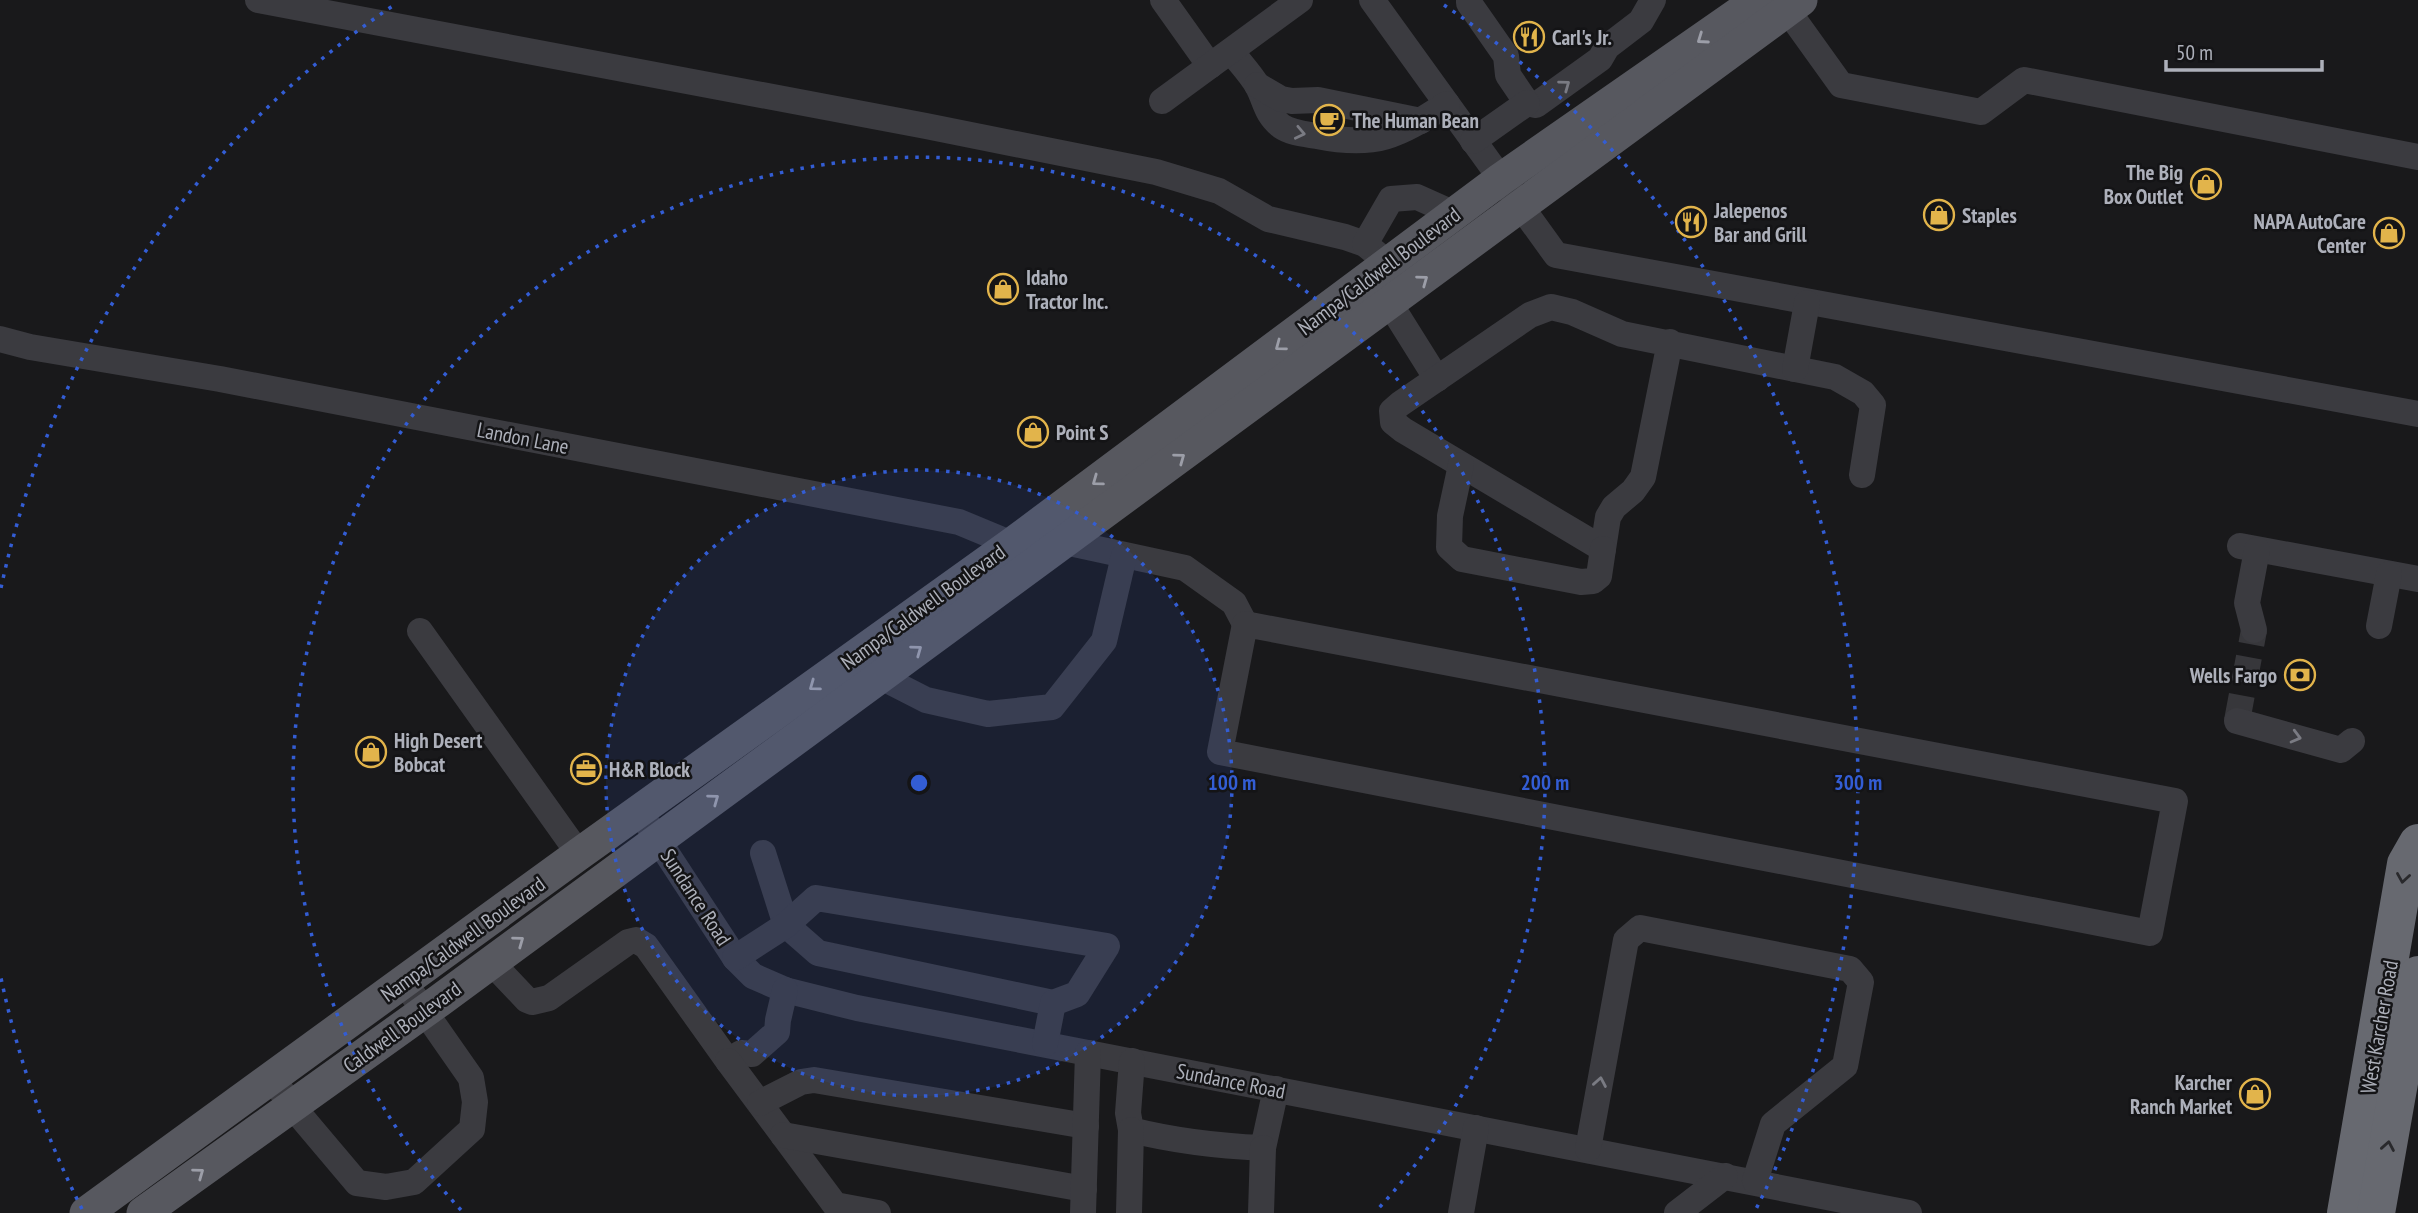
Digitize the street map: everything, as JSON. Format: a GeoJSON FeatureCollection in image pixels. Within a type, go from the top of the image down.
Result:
{"type":"FeatureCollection","features":[{"type":"Feature","properties":{"kind":"highway","name":"West Karcher Road"},"geometry":{"type":"LineString","coordinates":[[2346,1213],[2406,864],[2418,843]]}},
{"type":"Feature","properties":{"kind":"highway","name":"West Karcher Road"},"geometry":{"type":"LineString","coordinates":[[2376,1213],[2418,975]]}},
{"type":"Feature","properties":{"kind":"main road","name":"Nampa/Caldwell Boulevard"},"geometry":{"type":"LineString","coordinates":[[659,839],[881,677],[1377,254],[1455,214],[1502,180],[1782,2]]}},
{"type":"Feature","properties":{"kind":"main road","name":"Nampa/Caldwell Boulevard"},"geometry":{"type":"LineString","coordinates":[[86,1213],[639,811],[1024,553],[1065,542],[1521,207],[1782,2]]}},
{"type":"Feature","properties":{"kind":"main road","name":"Caldwell Boulevard"},"geometry":{"type":"LineString","coordinates":[[143,1213],[659,839]]}},
{"type":"Feature","properties":{"kind":"street"},"geometry":{"type":"LineString","coordinates":[[258,0],[1156,172],[1219,191],[1268,219],[1345,237],[1377,254],[1391,199],[1417,197],[1455,214]]}},
{"type":"Feature","properties":{"kind":"street"},"geometry":{"type":"LineString","coordinates":[[1163,0],[1221,58],[1281,99],[1292,102],[1318,100],[1421,121]]}},
{"type":"Feature","properties":{"kind":"street"},"geometry":{"type":"LineString","coordinates":[[1162,101],[1300,0]]}},
{"type":"Feature","properties":{"kind":"street"},"geometry":{"type":"LineString","coordinates":[[1372,0],[1556,255],[2418,414]]}},
{"type":"Feature","properties":{"kind":"street"},"geometry":{"type":"LineString","coordinates":[[1469,0],[1506,56],[1508,75],[1527,103],[1536,106],[1600,59],[1607,47],[1640,21],[1653,0]]}},
{"type":"Feature","properties":{"kind":"street"},"geometry":{"type":"LineString","coordinates":[[1782,2],[1841,85],[1981,112],[2024,80],[2418,157]]}},
{"type":"Feature","properties":{"kind":"street"},"geometry":{"type":"LineString","coordinates":[[1257,85],[1264,105],[1280,125],[1289,131],[1347,142],[1388,137],[1421,121],[1447,104]]}},
{"type":"Feature","properties":{"kind":"street"},"geometry":{"type":"LineString","coordinates":[[1473,141],[1527,103]]}},
{"type":"Feature","properties":{"kind":"street"},"geometry":{"type":"LineString","coordinates":[[1795,369],[1807,303]]}},
{"type":"Feature","properties":{"kind":"street"},"geometry":{"type":"LineString","coordinates":[[1390,304],[1437,379]]}},
{"type":"Feature","properties":{"kind":"street"},"geometry":{"type":"LineString","coordinates":[[1603,550],[1393,422],[1392,411],[1530,315],[1551,307],[1572,312],[1622,334],[1835,377],[1863,393],[1873,405],[1862,475]]}},
{"type":"Feature","properties":{"kind":"street","name":"Landon Lane"},"geometry":{"type":"LineString","coordinates":[[0,339],[30,347],[220,379],[959,522],[1024,553]]}},
{"type":"Feature","properties":{"kind":"street"},"geometry":{"type":"LineString","coordinates":[[1461,465],[1450,516],[1449,547],[1462,559],[1581,582],[1593,581],[1599,576],[1608,517],[1643,477],[1670,342]]}},
{"type":"Feature","properties":{"kind":"street"},"geometry":{"type":"LineString","coordinates":[[1065,542],[1185,568],[1234,603],[1245,624],[1220,752],[2150,933],[2175,801],[1245,624]]}},
{"type":"Feature","properties":{"kind":"street"},"geometry":{"type":"LineString","coordinates":[[2254,630],[2247,603],[2249,548],[2418,579]]}},
{"type":"Feature","properties":{"kind":"street"},"geometry":{"type":"LineString","coordinates":[[881,677],[926,700],[988,714],[1052,707],[1104,641],[1124,556]]}},
{"type":"Feature","properties":{"kind":"street"},"geometry":{"type":"LineString","coordinates":[[2379,626],[2389,574]]}},
{"type":"Feature","properties":{"kind":"street"},"geometry":{"type":"LineString","coordinates":[[420,631],[579,854]]}},
{"type":"Feature","properties":{"kind":"street"},"geometry":{"type":"LineString","coordinates":[[2237,721],[2341,750],[2352,741]]}},
{"type":"Feature","properties":{"kind":"street","name":"Sundance Road"},"geometry":{"type":"LineString","coordinates":[[639,811],[735,958],[753,976],[785,990],[857,1008],[1909,1213]]}},
{"type":"Feature","properties":{"kind":"street"},"geometry":{"type":"LineString","coordinates":[[735,958],[786,925],[816,898],[1107,946],[1077,994],[1053,1003],[818,953],[786,925],[764,853]]}},
{"type":"Feature","properties":{"kind":"street"},"geometry":{"type":"LineString","coordinates":[[1588,1149],[1626,940],[1640,928],[1850,969],[1861,982],[1845,1066],[1773,1124],[1755,1181]]}},
{"type":"Feature","properties":{"kind":"street"},"geometry":{"type":"LineString","coordinates":[[491,962],[527,1000],[539,1001],[549,998],[628,942],[636,940],[646,946],[734,1057],[760,1103],[835,1205],[878,1213]]}},
{"type":"Feature","properties":{"kind":"street"},"geometry":{"type":"LineString","coordinates":[[272,1077],[292,1106],[357,1183],[386,1187],[414,1182],[472,1129],[475,1102],[471,1078],[404,982]]}},
{"type":"Feature","properties":{"kind":"street"},"geometry":{"type":"LineString","coordinates":[[734,1057],[752,1054],[777,1032],[785,990]]}},
{"type":"Feature","properties":{"kind":"street"},"geometry":{"type":"LineString","coordinates":[[1045,1044],[1053,1003]]}},
{"type":"Feature","properties":{"kind":"street"},"geometry":{"type":"LineString","coordinates":[[783,1135],[1083,1201],[1088,1053]]}},
{"type":"Feature","properties":{"kind":"street"},"geometry":{"type":"LineString","coordinates":[[1129,1213],[1131,1130],[1128,1113],[1132,1061]]}},
{"type":"Feature","properties":{"kind":"street"},"geometry":{"type":"LineString","coordinates":[[760,1103],[801,1082],[814,1080],[1086,1126]]}},
{"type":"Feature","properties":{"kind":"street"},"geometry":{"type":"LineString","coordinates":[[1261,1213],[1263,1148],[1276,1089]]}},
{"type":"Feature","properties":{"kind":"street"},"geometry":{"type":"LineString","coordinates":[[215,1120],[235,1147]]}},
{"type":"Feature","properties":{"kind":"street"},"geometry":{"type":"LineString","coordinates":[[1461,1213],[1476,1128]]}},
{"type":"Feature","properties":{"kind":"street"},"geometry":{"type":"LineString","coordinates":[[1131,1130],[1209,1145],[1263,1148]]}},
{"type":"Feature","properties":{"kind":"street"},"geometry":{"type":"LineString","coordinates":[[1677,1213],[1725,1176]]}},
{"type":"Feature","properties":{"kind":"tunnel"},"geometry":{"type":"LineString","coordinates":[[2237,721],[2254,630]]}},
{"type":"Feature","properties":{"kind":"place","name":"Carl's Jr."},"geometry":{"type":"Point","coordinates":[1529,37]}},
{"type":"Feature","properties":{"kind":"place","name":"The Human Bean"},"geometry":{"type":"Point","coordinates":[1329,120]}},
{"type":"Feature","properties":{"kind":"place","name":"The Big Box Outlet"},"geometry":{"type":"Point","coordinates":[2206,184]}},
{"type":"Feature","properties":{"kind":"place","name":"Staples"},"geometry":{"type":"Point","coordinates":[1939,215]}},
{"type":"Feature","properties":{"kind":"place","name":"Jalepenos Bar and Grill"},"geometry":{"type":"Point","coordinates":[1691,222]}},
{"type":"Feature","properties":{"kind":"place","name":"NAPA AutoCare Center"},"geometry":{"type":"Point","coordinates":[2389,233]}},
{"type":"Feature","properties":{"kind":"place","name":"Idaho Tractor Inc."},"geometry":{"type":"Point","coordinates":[1003,289]}},
{"type":"Feature","properties":{"kind":"place","name":"Point S"},"geometry":{"type":"Point","coordinates":[1033,432]}},
{"type":"Feature","properties":{"kind":"place","name":"Wells Fargo"},"geometry":{"type":"Point","coordinates":[2300,675]}},
{"type":"Feature","properties":{"kind":"place","name":"High Desert Bobcat"},"geometry":{"type":"Point","coordinates":[371,752]}},
{"type":"Feature","properties":{"kind":"place","name":"H&R Block"},"geometry":{"type":"Point","coordinates":[586,769]}},
{"type":"Feature","properties":{"kind":"place","name":"Karcher Ranch Market"},"geometry":{"type":"Point","coordinates":[2255,1094]}}]}
